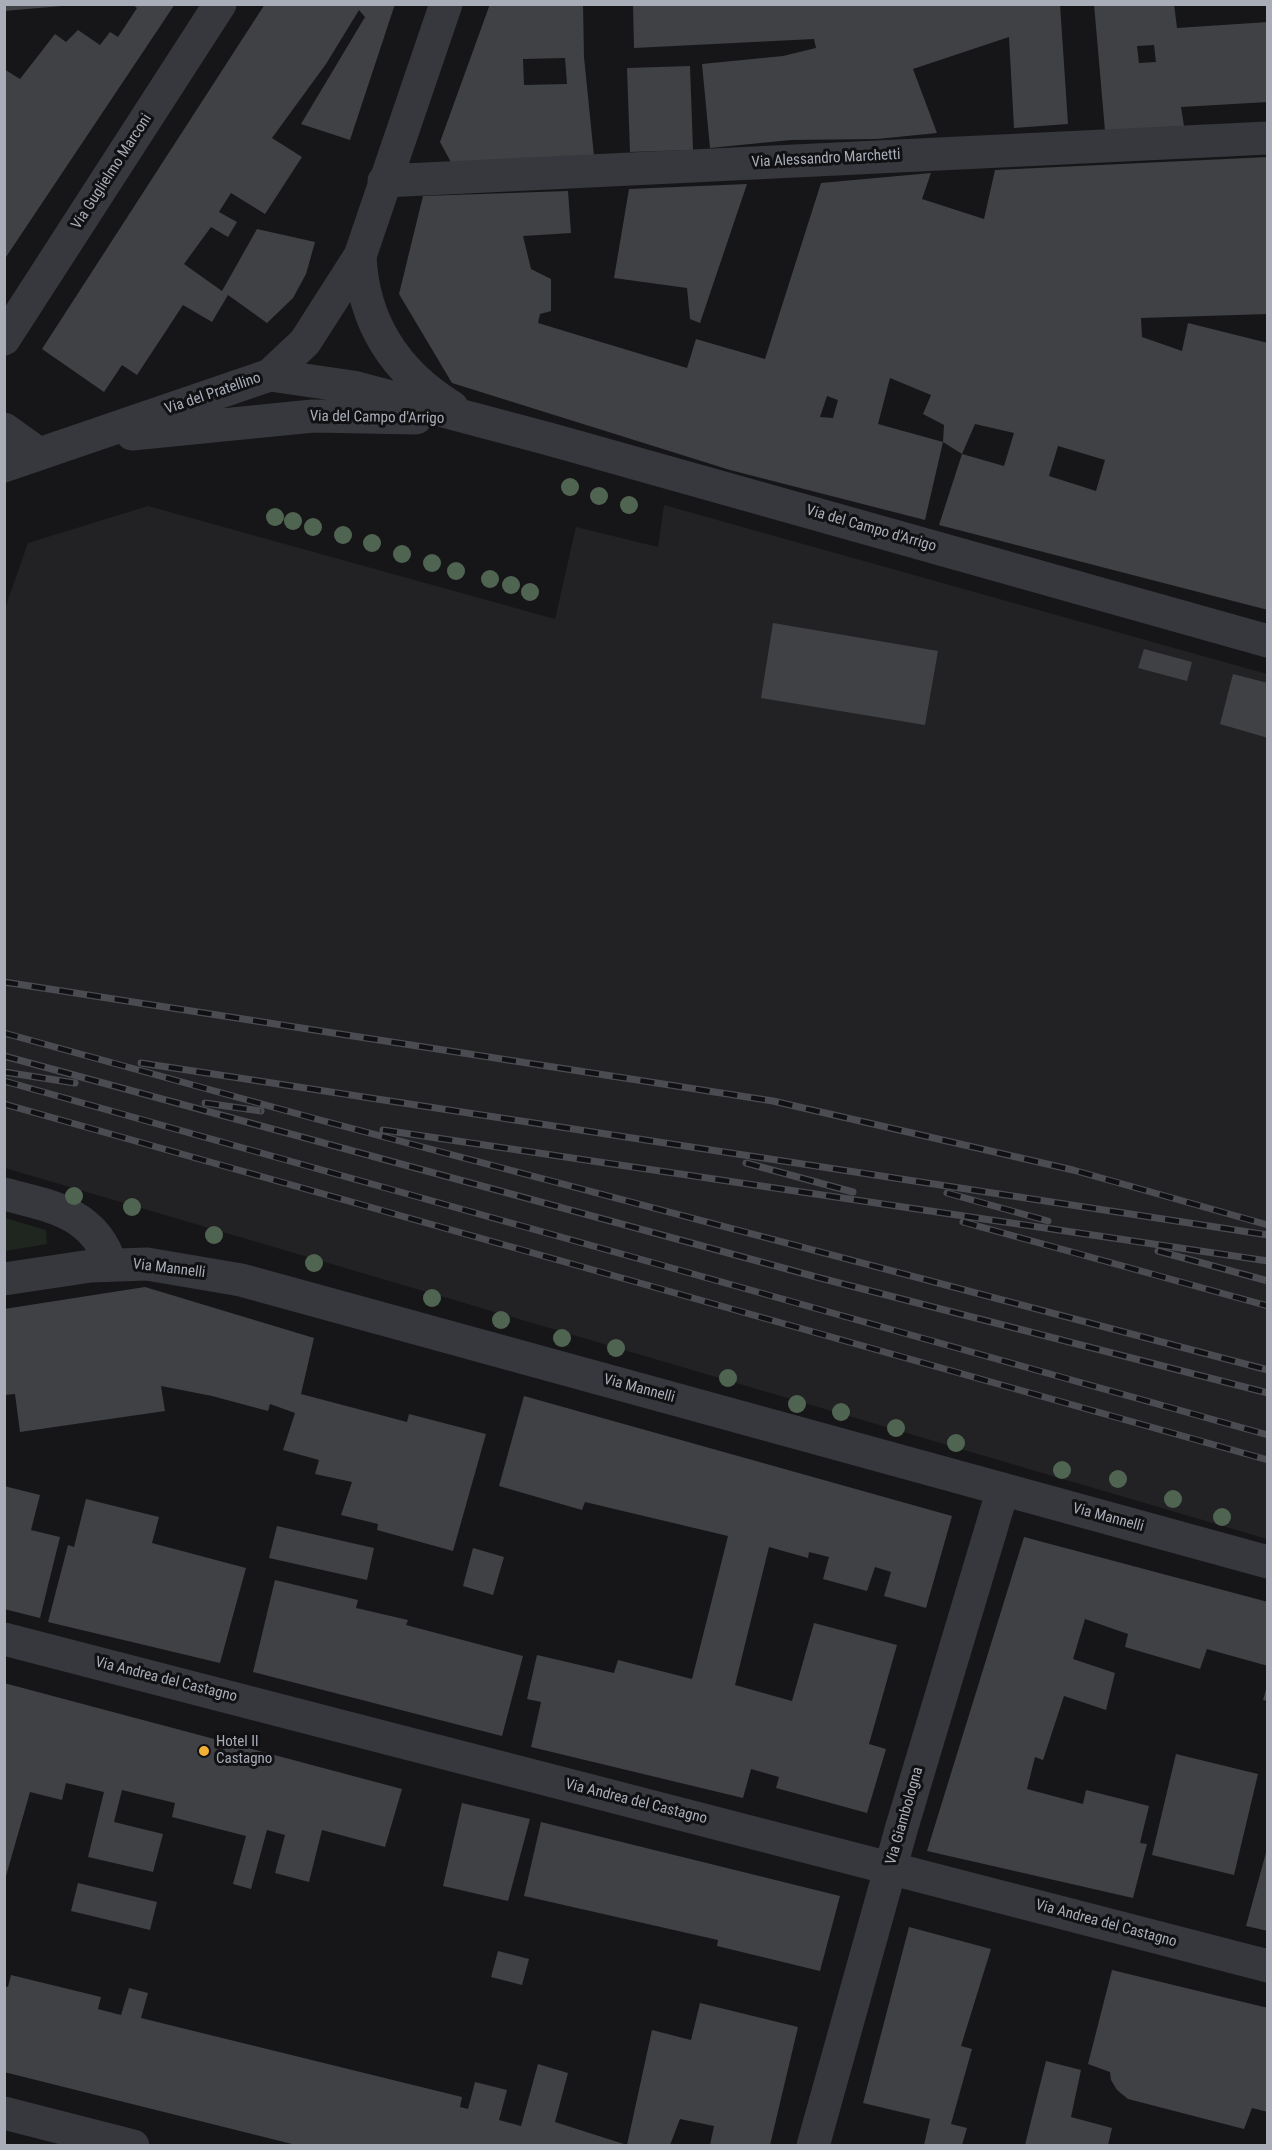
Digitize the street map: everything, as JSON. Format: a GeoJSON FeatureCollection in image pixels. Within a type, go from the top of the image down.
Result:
{"type":"FeatureCollection","features":[{"type":"Feature","properties":{"kind":"street","name":"Via Guglielmo Marconi"},"geometry":{"type":"LineString","coordinates":[[4,339],[220,4]]}},
{"type":"Feature","properties":{"kind":"street","name":"Via del Pratellino"},"geometry":{"type":"LineString","coordinates":[[4,466],[270,375],[292,356],[316,328],[360,256],[446,4]]}},
{"type":"Feature","properties":{"kind":"street","name":"Via Alessandro Marchetti"},"geometry":{"type":"LineString","coordinates":[[384,181],[1268,138]]}},
{"type":"Feature","properties":{"kind":"street","name":"Via del Pratellino"},"geometry":{"type":"LineString","coordinates":[[360,256],[366,301],[374,324],[387,346],[422,386],[474,420]]}},
{"type":"Feature","properties":{"kind":"street","name":"Via del Campo d'Arrigo"},"geometry":{"type":"LineString","coordinates":[[270,375],[353,387],[560,442],[1268,641]]}},
{"type":"Feature","properties":{"kind":"street","name":"Via del Campo d'Arrigo"},"geometry":{"type":"LineString","coordinates":[[280,418],[358,415],[474,420]]}},
{"type":"Feature","properties":{"kind":"street","name":"Via del Pratellino"},"geometry":{"type":"LineString","coordinates":[[83,438],[280,418]]}},
{"type":"Feature","properties":{"kind":"street"},"geometry":{"type":"LineString","coordinates":[[4,429],[39,454]]}},
{"type":"Feature","properties":{"kind":"street"},"geometry":{"type":"LineString","coordinates":[[4,1194],[53,1207],[88,1226],[103,1241],[111,1265]]}},
{"type":"Feature","properties":{"kind":"street","name":"Via Mannelli"},"geometry":{"type":"LineString","coordinates":[[4,1279],[59,1269],[147,1264],[241,1281],[1268,1562]]}},
{"type":"Feature","properties":{"kind":"street","name":"Via Giambologna"},"geometry":{"type":"LineString","coordinates":[[813,2145],[890,1867],[1003,1488]]}},
{"type":"Feature","properties":{"kind":"street","name":"Via Andrea del Castagno"},"geometry":{"type":"LineString","coordinates":[[4,1639],[1268,1966]]}},
{"type":"Feature","properties":{"kind":"street"},"geometry":{"type":"LineString","coordinates":[[4,2112],[133,2145]]}},
{"type":"Feature","properties":{"kind":"shaded area"},"geometry":{"type":"Polygon","coordinates":[[[664,505],[1267,674],[1267,1539],[5,1168],[4,611],[28,543],[148,506],[555,619],[576,527],[658,547],[664,505]]]}},
{"type":"Feature","properties":{"kind":"shaded area"},"geometry":{"type":"Polygon","coordinates":[[[5,1218],[46,1230],[47,1244],[5,1251],[5,1218]]]}},
{"type":"Feature","properties":{"kind":"building"},"geometry":{"type":"Polygon","coordinates":[[[4,4],[61,4],[62,6],[4,11],[4,4]]]}},
{"type":"Feature","properties":{"kind":"building"},"geometry":{"type":"Polygon","coordinates":[[[132,4],[175,4],[4,260],[4,69],[20,79],[55,34],[66,42],[78,30],[100,45],[110,32],[118,37],[137,8],[132,4]]]}},
{"type":"Feature","properties":{"kind":"building"},"geometry":{"type":"Polygon","coordinates":[[[265,4],[395,4],[350,140],[301,124],[365,17],[359,10],[326,64],[272,138],[302,157],[265,214],[231,193],[219,212],[237,222],[228,237],[211,227],[184,264],[222,291],[257,229],[315,242],[306,274],[293,298],[267,323],[228,295],[212,322],[183,305],[137,375],[122,365],[104,392],[42,349],[265,4]]]}},
{"type":"Feature","properties":{"kind":"building"},"geometry":{"type":"Polygon","coordinates":[[[490,4],[583,4],[584,57],[594,156],[452,164],[440,142],[490,4]],[[565,58],[523,59],[524,85],[567,84],[565,58]]]}},
{"type":"Feature","properties":{"kind":"building"},"geometry":{"type":"Polygon","coordinates":[[[633,4],[1060,4],[1068,124],[1014,128],[1009,37],[913,69],[937,133],[877,139],[791,140],[710,148],[702,64],[783,56],[816,48],[814,39],[634,48],[633,4]]]}},
{"type":"Feature","properties":{"kind":"building"},"geometry":{"type":"Polygon","coordinates":[[[1094,4],[1174,4],[1177,28],[1268,22],[1268,102],[1181,107],[1184,126],[1105,131],[1094,4]],[[1154,45],[1137,46],[1139,63],[1156,62],[1154,45]]]}},
{"type":"Feature","properties":{"kind":"building"},"geometry":{"type":"Polygon","coordinates":[[[690,66],[693,150],[630,152],[627,68],[690,66]]]}},
{"type":"Feature","properties":{"kind":"building"},"geometry":{"type":"Polygon","coordinates":[[[1268,157],[1268,314],[1141,318],[1142,337],[1182,351],[1188,323],[1268,343],[1268,610],[939,525],[962,454],[943,442],[925,520],[730,470],[452,383],[399,294],[423,196],[568,191],[571,233],[523,236],[531,269],[551,279],[551,311],[540,314],[538,323],[687,368],[696,339],[765,359],[821,183],[931,173],[922,199],[984,219],[995,170],[1268,157]],[[890,378],[878,424],[943,442],[944,425],[923,414],[931,395],[890,378]],[[827,396],[820,417],[833,418],[838,400],[827,396]],[[975,424],[962,454],[1004,466],[1014,433],[975,424]],[[1058,446],[1049,476],[1096,491],[1105,460],[1058,446]]]}},
{"type":"Feature","properties":{"kind":"building"},"geometry":{"type":"Polygon","coordinates":[[[747,184],[700,323],[690,319],[687,288],[614,278],[629,189],[747,184]]]}},
{"type":"Feature","properties":{"kind":"building"},"geometry":{"type":"Polygon","coordinates":[[[773,623],[938,651],[925,725],[761,698],[773,623]]]}},
{"type":"Feature","properties":{"kind":"building"},"geometry":{"type":"Polygon","coordinates":[[[1144,649],[1192,662],[1187,681],[1138,668],[1144,649]]]}},
{"type":"Feature","properties":{"kind":"building"},"geometry":{"type":"Polygon","coordinates":[[[1233,674],[1268,683],[1268,738],[1220,724],[1233,674]]]}},
{"type":"Feature","properties":{"kind":"building"},"geometry":{"type":"Polygon","coordinates":[[[145,1287],[314,1338],[301,1394],[407,1422],[409,1414],[486,1434],[453,1551],[377,1530],[378,1524],[341,1515],[352,1482],[315,1474],[319,1460],[283,1450],[295,1413],[270,1404],[268,1411],[212,1396],[161,1386],[165,1411],[20,1432],[15,1394],[4,1395],[4,1309],[145,1287]]]}},
{"type":"Feature","properties":{"kind":"building"},"geometry":{"type":"Polygon","coordinates":[[[524,1396],[952,1516],[926,1608],[884,1596],[891,1572],[875,1567],[867,1591],[823,1579],[829,1557],[809,1552],[808,1558],[769,1547],[735,1685],[792,1701],[814,1623],[897,1645],[869,1744],[886,1749],[867,1813],[776,1788],[779,1777],[751,1769],[743,1798],[531,1747],[541,1702],[527,1699],[537,1655],[614,1673],[618,1660],[692,1679],[728,1536],[585,1502],[582,1510],[499,1486],[524,1396]]]}},
{"type":"Feature","properties":{"kind":"building"},"geometry":{"type":"Polygon","coordinates":[[[4,1486],[40,1495],[31,1530],[60,1537],[40,1618],[4,1609],[4,1486]]]}},
{"type":"Feature","properties":{"kind":"building"},"geometry":{"type":"Polygon","coordinates":[[[86,1499],[159,1517],[152,1543],[246,1568],[220,1663],[48,1622],[68,1545],[74,1547],[86,1499]]]}},
{"type":"Feature","properties":{"kind":"building"},"geometry":{"type":"Polygon","coordinates":[[[277,1526],[374,1548],[367,1580],[269,1558],[277,1526]]]}},
{"type":"Feature","properties":{"kind":"building"},"geometry":{"type":"Polygon","coordinates":[[[1024,1537],[1268,1602],[1268,1666],[1207,1649],[1200,1669],[1125,1647],[1128,1634],[1085,1619],[1073,1659],[1115,1673],[1106,1710],[1064,1696],[1043,1760],[1035,1757],[1027,1789],[1083,1804],[1086,1790],[1149,1806],[1140,1843],[1147,1844],[1133,1898],[927,1851],[1024,1537]]]}},
{"type":"Feature","properties":{"kind":"building"},"geometry":{"type":"Polygon","coordinates":[[[473,1548],[504,1557],[493,1595],[463,1586],[473,1548]]]}},
{"type":"Feature","properties":{"kind":"building"},"geometry":{"type":"Polygon","coordinates":[[[275,1580],[358,1600],[356,1608],[408,1620],[406,1625],[523,1656],[502,1736],[253,1672],[275,1580]]]}},
{"type":"Feature","properties":{"kind":"building"},"geometry":{"type":"Polygon","coordinates":[[[4,1683],[402,1789],[385,1847],[322,1830],[309,1882],[275,1873],[285,1835],[267,1830],[251,1889],[233,1884],[246,1836],[172,1817],[175,1803],[122,1790],[114,1822],[163,1834],[153,1872],[88,1857],[104,1792],[66,1783],[62,1800],[30,1792],[4,1883],[4,1683]]]}},
{"type":"Feature","properties":{"kind":"building"},"geometry":{"type":"Polygon","coordinates":[[[1268,1686],[1268,1701],[1263,1700],[1268,1686]]]}},
{"type":"Feature","properties":{"kind":"building"},"geometry":{"type":"Polygon","coordinates":[[[1176,1754],[1258,1774],[1234,1875],[1152,1855],[1176,1754]]]}},
{"type":"Feature","properties":{"kind":"building"},"geometry":{"type":"Polygon","coordinates":[[[462,1803],[530,1819],[508,1901],[443,1886],[462,1803]]]}},
{"type":"Feature","properties":{"kind":"building"},"geometry":{"type":"Polygon","coordinates":[[[541,1822],[840,1896],[820,1971],[717,1946],[718,1940],[524,1896],[541,1822]]]}},
{"type":"Feature","properties":{"kind":"building"},"geometry":{"type":"Polygon","coordinates":[[[1268,1850],[1268,1931],[1246,1926],[1268,1850]]]}},
{"type":"Feature","properties":{"kind":"building"},"geometry":{"type":"Polygon","coordinates":[[[78,1883],[157,1902],[150,1930],[71,1911],[78,1883]]]}},
{"type":"Feature","properties":{"kind":"building"},"geometry":{"type":"Polygon","coordinates":[[[909,1927],[991,1949],[961,2046],[972,2049],[951,2124],[967,2128],[962,2145],[924,2145],[930,2119],[863,2103],[909,1927]]]}},
{"type":"Feature","properties":{"kind":"building"},"geometry":{"type":"Polygon","coordinates":[[[498,1951],[529,1959],[522,1985],[491,1977],[498,1951]]]}},
{"type":"Feature","properties":{"kind":"building"},"geometry":{"type":"Polygon","coordinates":[[[1112,1970],[1268,2008],[1268,2112],[1252,2108],[1244,2129],[1128,2099],[1117,2090],[1111,2080],[1110,2072],[1088,2064],[1112,1970]]]}},
{"type":"Feature","properties":{"kind":"building"},"geometry":{"type":"Polygon","coordinates":[[[11,1975],[101,1997],[98,2009],[121,2015],[129,1988],[148,1993],[141,2018],[462,2097],[460,2107],[468,2109],[475,2082],[507,2090],[499,2120],[521,2126],[538,2064],[568,2073],[555,2122],[627,2145],[296,2145],[4,2072],[4,1986],[8,1987],[11,1975]]]}},
{"type":"Feature","properties":{"kind":"building"},"geometry":{"type":"Polygon","coordinates":[[[700,2003],[798,2027],[770,2145],[710,2145],[714,2126],[680,2119],[670,2145],[627,2145],[652,2030],[691,2040],[700,2003]]]}},
{"type":"Feature","properties":{"kind":"building"},"geometry":{"type":"Polygon","coordinates":[[[1046,2061],[1081,2070],[1071,2117],[1112,2128],[1108,2145],[1025,2145],[1046,2061]]]}},
{"type":"Feature","properties":{"kind":"railway"},"geometry":{"type":"LineString","coordinates":[[4,982],[773,1101],[1073,1170],[1268,1225]]}},
{"type":"Feature","properties":{"kind":"railway"},"geometry":{"type":"LineString","coordinates":[[4,1033],[320,1120],[1268,1370]]}},
{"type":"Feature","properties":{"kind":"railway"},"geometry":{"type":"LineString","coordinates":[[4,1056],[820,1278],[1268,1393]]}},
{"type":"Feature","properties":{"kind":"railway"},"geometry":{"type":"LineString","coordinates":[[141,1063],[1268,1235]]}},
{"type":"Feature","properties":{"kind":"railway"},"geometry":{"type":"LineString","coordinates":[[4,1072],[75,1083]]}},
{"type":"Feature","properties":{"kind":"railway"},"geometry":{"type":"LineString","coordinates":[[4,1081],[1268,1435]]}},
{"type":"Feature","properties":{"kind":"railway"},"geometry":{"type":"LineString","coordinates":[[205,1103],[261,1111]]}},
{"type":"Feature","properties":{"kind":"railway"},"geometry":{"type":"LineString","coordinates":[[4,1104],[1268,1460]]}},
{"type":"Feature","properties":{"kind":"railway"},"geometry":{"type":"LineString","coordinates":[[383,1130],[1268,1261]]}},
{"type":"Feature","properties":{"kind":"railway"},"geometry":{"type":"LineString","coordinates":[[746,1163],[853,1192]]}},
{"type":"Feature","properties":{"kind":"railway"},"geometry":{"type":"LineString","coordinates":[[947,1193],[1048,1221]]}},
{"type":"Feature","properties":{"kind":"railway"},"geometry":{"type":"LineString","coordinates":[[963,1222],[1268,1306]]}},
{"type":"Feature","properties":{"kind":"railway"},"geometry":{"type":"LineString","coordinates":[[1158,1251],[1268,1281]]}},
{"type":"Feature","properties":{"kind":"place","name":"Hotel Il Castagno"},"geometry":{"type":"Point","coordinates":[204,1751]}}]}
